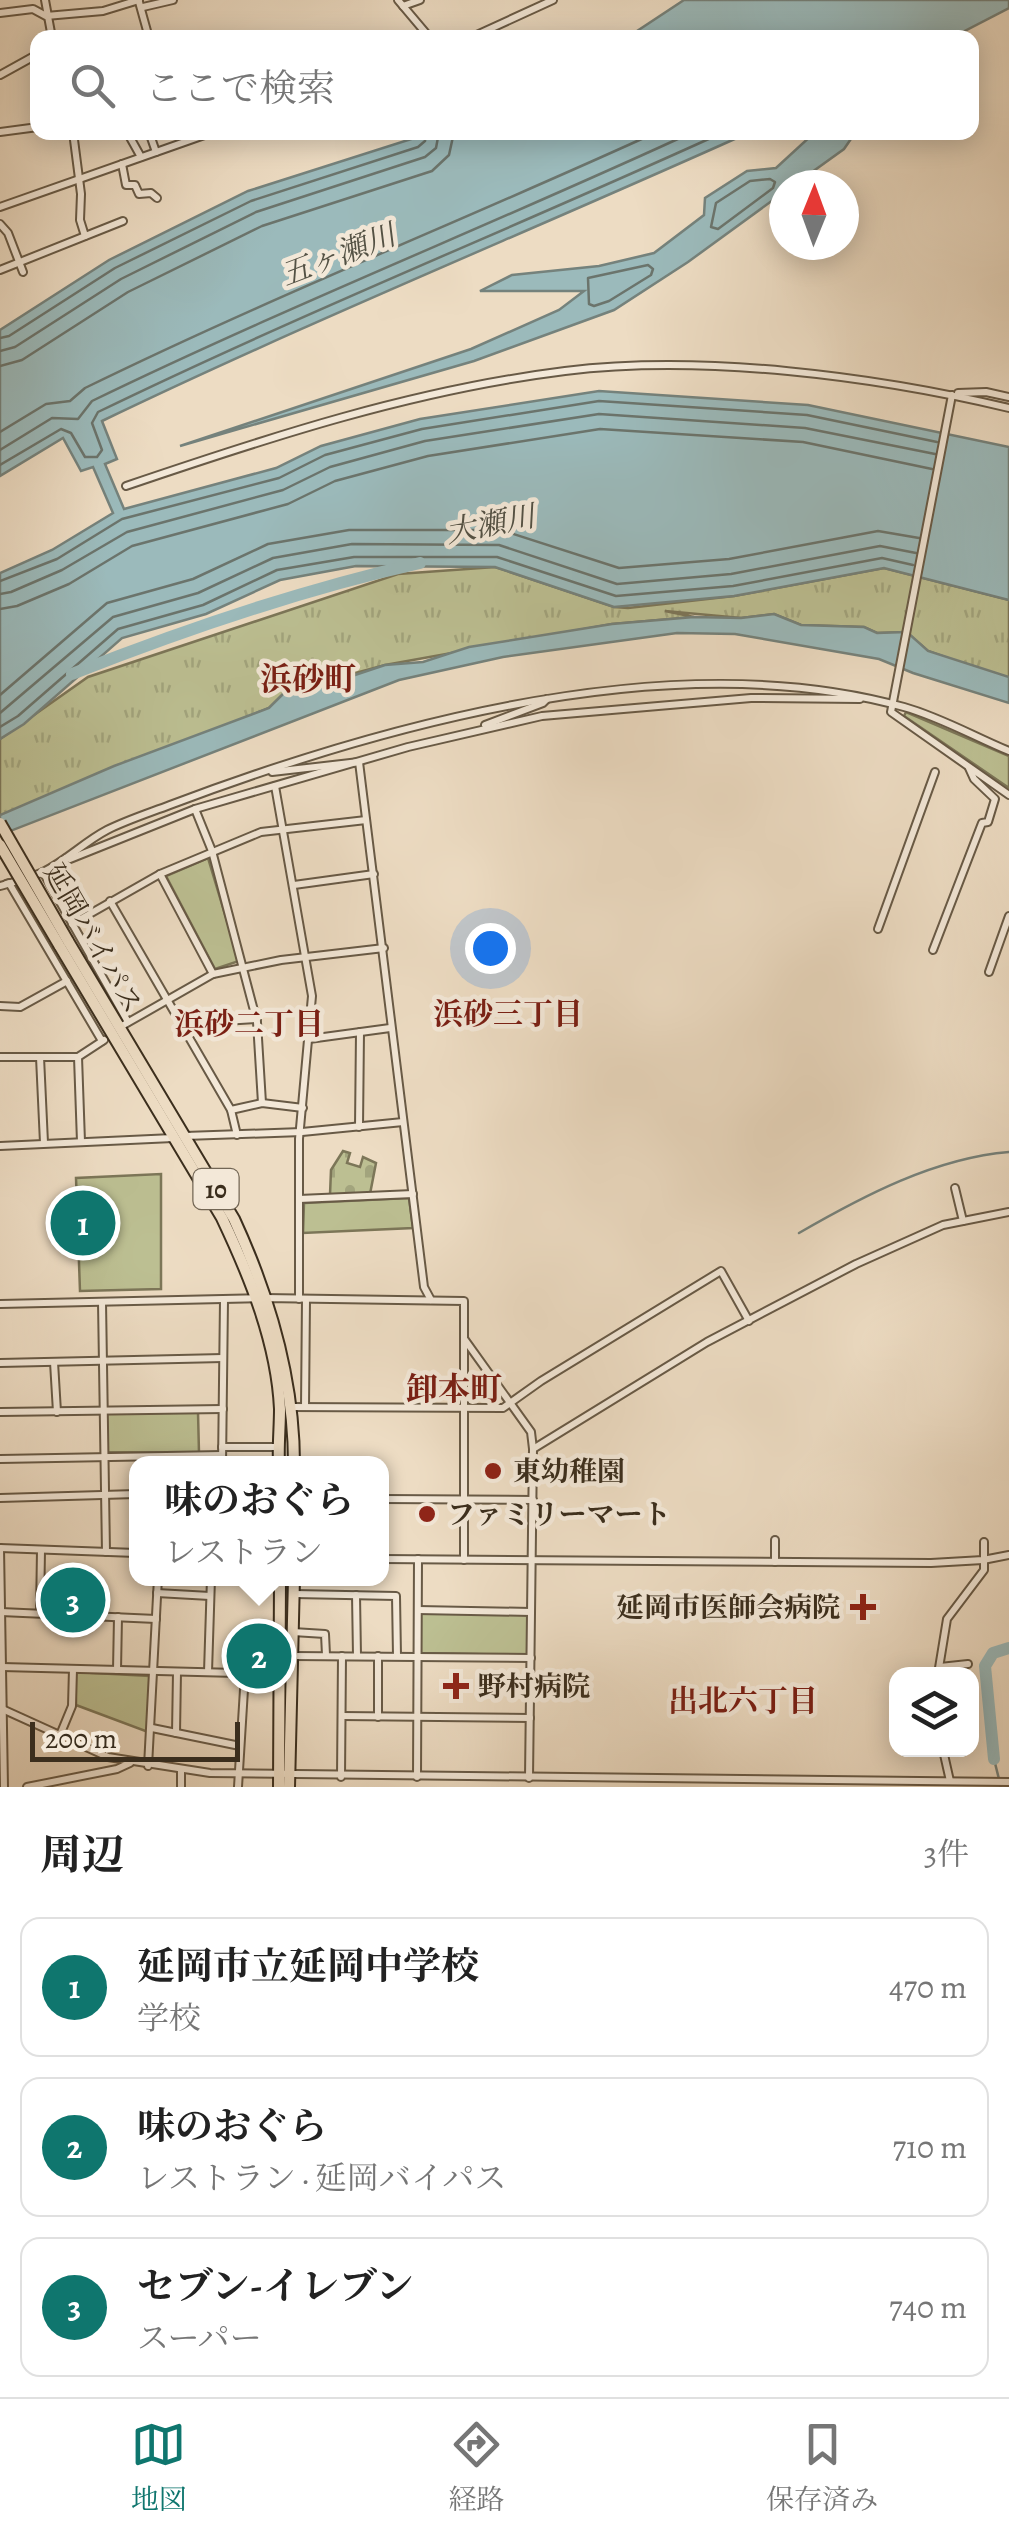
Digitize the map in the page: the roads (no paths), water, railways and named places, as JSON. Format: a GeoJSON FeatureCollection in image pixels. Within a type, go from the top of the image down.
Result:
{"type":"FeatureCollection","features":[{"type":"Feature","properties":{"kind":"highway","name":"延岡バイパス"},"geometry":{"type":"LineString","coordinates":[[0,823],[115,1032],[234,1219],[283,1361],[293,1456]]}},
{"type":"Feature","properties":{"kind":"highway","name":"延岡バイパス"},"geometry":{"type":"LineString","coordinates":[[0,844],[64,943]]}},
{"type":"Feature","properties":{"kind":"highway","name":"延岡バイパス"},"geometry":{"type":"LineString","coordinates":[[260,1298],[280,1409],[278,1456]]}},
{"type":"Feature","properties":{"kind":"highway"},"geometry":{"type":"LineString","coordinates":[[280,1586],[284,1782]]}},
{"type":"Feature","properties":{"kind":"highway"},"geometry":{"type":"LineString","coordinates":[[284,1782],[294,1586]]}},
{"type":"Feature","properties":{"kind":"street"},"geometry":{"type":"LineString","coordinates":[[0,13],[33,10],[46,16],[103,12],[173,0]]}},
{"type":"Feature","properties":{"kind":"street"},"geometry":{"type":"LineString","coordinates":[[400,3],[420,0]]}},
{"type":"Feature","properties":{"kind":"street"},"geometry":{"type":"LineString","coordinates":[[487,30],[553,0]]}},
{"type":"Feature","properties":{"kind":"street"},"geometry":{"type":"LineString","coordinates":[[33,10],[45,1]]}},
{"type":"Feature","properties":{"kind":"street"},"geometry":{"type":"LineString","coordinates":[[45,1],[50,30]]}},
{"type":"Feature","properties":{"kind":"street"},"geometry":{"type":"LineString","coordinates":[[140,3],[147,30]]}},
{"type":"Feature","properties":{"kind":"street"},"geometry":{"type":"LineString","coordinates":[[400,3],[423,30]]}},
{"type":"Feature","properties":{"kind":"street"},"geometry":{"type":"LineString","coordinates":[[0,75],[30,58]]}},
{"type":"Feature","properties":{"kind":"street"},"geometry":{"type":"LineString","coordinates":[[0,132],[30,128]]}},
{"type":"Feature","properties":{"kind":"street"},"geometry":{"type":"LineString","coordinates":[[73,140],[80,220],[85,236]]}},
{"type":"Feature","properties":{"kind":"street"},"geometry":{"type":"LineString","coordinates":[[131,140],[141,157]]}},
{"type":"Feature","properties":{"kind":"street"},"geometry":{"type":"LineString","coordinates":[[152,140],[156,152]]}},
{"type":"Feature","properties":{"kind":"street"},"geometry":{"type":"LineString","coordinates":[[0,207],[190,140]]}},
{"type":"Feature","properties":{"kind":"street"},"geometry":{"type":"LineString","coordinates":[[122,164],[126,186],[135,185],[139,194],[152,193],[157,198]]}},
{"type":"Feature","properties":{"kind":"street"},"geometry":{"type":"LineString","coordinates":[[0,270],[122,221]]}},
{"type":"Feature","properties":{"kind":"street"},"geometry":{"type":"LineString","coordinates":[[0,224],[8,233],[23,272]]}},
{"type":"Feature","properties":{"kind":"street"},"geometry":{"type":"LineString","coordinates":[[126,486],[371,408],[486,383],[568,371],[639,366],[769,372],[1009,408]]}},
{"type":"Feature","properties":{"kind":"street"},"geometry":{"type":"LineString","coordinates":[[951,398],[969,391],[1009,398]]}},
{"type":"Feature","properties":{"kind":"street"},"geometry":{"type":"LineString","coordinates":[[951,398],[892,712],[1008,796]]}},
{"type":"Feature","properties":{"kind":"street"},"geometry":{"type":"LineString","coordinates":[[115,1032],[67,982],[3,884],[43,872],[106,831],[268,770],[440,720],[547,699],[712,685],[758,686],[894,701],[1009,751]]}},
{"type":"Feature","properties":{"kind":"street"},"geometry":{"type":"LineString","coordinates":[[65,858],[195,809],[476,730],[542,716],[752,698],[864,698]]}},
{"type":"Feature","properties":{"kind":"street"},"geometry":{"type":"LineString","coordinates":[[476,730],[547,699]]}},
{"type":"Feature","properties":{"kind":"street"},"geometry":{"type":"LineString","coordinates":[[268,770],[277,773],[359,762]]}},
{"type":"Feature","properties":{"kind":"street"},"geometry":{"type":"LineString","coordinates":[[359,762],[424,1286],[431,1300]]}},
{"type":"Feature","properties":{"kind":"street"},"geometry":{"type":"LineString","coordinates":[[933,950],[995,799],[974,779],[968,767]]}},
{"type":"Feature","properties":{"kind":"street"},"geometry":{"type":"LineString","coordinates":[[878,928],[935,772]]}},
{"type":"Feature","properties":{"kind":"street"},"geometry":{"type":"LineString","coordinates":[[275,786],[312,996],[299,1199],[305,1407]]}},
{"type":"Feature","properties":{"kind":"street"},"geometry":{"type":"LineString","coordinates":[[195,809],[212,851],[257,1019],[262,1103]]}},
{"type":"Feature","properties":{"kind":"street"},"geometry":{"type":"LineString","coordinates":[[72,924],[160,874],[262,832],[366,820]]}},
{"type":"Feature","properties":{"kind":"street"},"geometry":{"type":"LineString","coordinates":[[43,872],[72,924],[115,1032]]}},
{"type":"Feature","properties":{"kind":"street"},"geometry":{"type":"LineString","coordinates":[[160,874],[214,974]]}},
{"type":"Feature","properties":{"kind":"street"},"geometry":{"type":"LineString","coordinates":[[294,885],[374,874]]}},
{"type":"Feature","properties":{"kind":"street"},"geometry":{"type":"LineString","coordinates":[[110,901],[232,1110],[237,1135]]}},
{"type":"Feature","properties":{"kind":"street"},"geometry":{"type":"LineString","coordinates":[[988,972],[1009,916]]}},
{"type":"Feature","properties":{"kind":"street"},"geometry":{"type":"LineString","coordinates":[[0,1057],[78,1057],[214,974],[244,965],[384,948]]}},
{"type":"Feature","properties":{"kind":"street"},"geometry":{"type":"LineString","coordinates":[[0,1006],[20,1008],[67,982]]}},
{"type":"Feature","properties":{"kind":"street"},"geometry":{"type":"LineString","coordinates":[[188,1036],[208,1022],[257,1019]]}},
{"type":"Feature","properties":{"kind":"street"},"geometry":{"type":"LineString","coordinates":[[308,1038],[390,1028]]}},
{"type":"Feature","properties":{"kind":"street"},"geometry":{"type":"LineString","coordinates":[[359,1127],[360,1032]]}},
{"type":"Feature","properties":{"kind":"street"},"geometry":{"type":"LineString","coordinates":[[40,1057],[44,1143]]}},
{"type":"Feature","properties":{"kind":"street"},"geometry":{"type":"LineString","coordinates":[[78,1057],[81,1142]]}},
{"type":"Feature","properties":{"kind":"street"},"geometry":{"type":"LineString","coordinates":[[232,1110],[262,1103],[303,1108]]}},
{"type":"Feature","properties":{"kind":"street"},"geometry":{"type":"LineString","coordinates":[[0,1146],[302,1132],[403,1122]]}},
{"type":"Feature","properties":{"kind":"street"},"geometry":{"type":"LineString","coordinates":[[955,1188],[963,1221]]}},
{"type":"Feature","properties":{"kind":"street"},"geometry":{"type":"LineString","coordinates":[[299,1199],[413,1194]]}},
{"type":"Feature","properties":{"kind":"street"},"geometry":{"type":"LineString","coordinates":[[533,1449],[625,1390],[856,1264],[923,1233],[1009,1212]]}},
{"type":"Feature","properties":{"kind":"street"},"geometry":{"type":"LineString","coordinates":[[289,1407],[503,1408],[721,1271],[749,1320]]}},
{"type":"Feature","properties":{"kind":"street"},"geometry":{"type":"LineString","coordinates":[[0,1304],[260,1298],[464,1301],[464,1560]]}},
{"type":"Feature","properties":{"kind":"street"},"geometry":{"type":"LineString","coordinates":[[222,1455],[224,1300]]}},
{"type":"Feature","properties":{"kind":"street"},"geometry":{"type":"LineString","coordinates":[[102,1302],[106,1552]]}},
{"type":"Feature","properties":{"kind":"street"},"geometry":{"type":"LineString","coordinates":[[464,1338],[531,1432],[530,1718],[535,1781]]}},
{"type":"Feature","properties":{"kind":"street"},"geometry":{"type":"LineString","coordinates":[[0,1363],[223,1358]]}},
{"type":"Feature","properties":{"kind":"street"},"geometry":{"type":"LineString","coordinates":[[54,1362],[57,1412]]}},
{"type":"Feature","properties":{"kind":"street"},"geometry":{"type":"LineString","coordinates":[[0,1412],[223,1408]]}},
{"type":"Feature","properties":{"kind":"street"},"geometry":{"type":"LineString","coordinates":[[0,1458],[222,1455],[278,1447]]}},
{"type":"Feature","properties":{"kind":"street"},"geometry":{"type":"LineString","coordinates":[[0,1498],[129,1494]]}},
{"type":"Feature","properties":{"kind":"street"},"geometry":{"type":"LineString","coordinates":[[389,1499],[533,1500]]}},
{"type":"Feature","properties":{"kind":"street"},"geometry":{"type":"LineString","coordinates":[[775,1540],[775,1562]]}},
{"type":"Feature","properties":{"kind":"street"},"geometry":{"type":"LineString","coordinates":[[939,1667],[947,1619],[984,1570],[984,1542]]}},
{"type":"Feature","properties":{"kind":"street"},"geometry":{"type":"LineString","coordinates":[[4,1787],[0,1548],[129,1552]]}},
{"type":"Feature","properties":{"kind":"street"},"geometry":{"type":"LineString","coordinates":[[40,1614],[42,1550]]}},
{"type":"Feature","properties":{"kind":"street"},"geometry":{"type":"LineString","coordinates":[[389,1559],[930,1563],[1009,1555]]}},
{"type":"Feature","properties":{"kind":"street"},"geometry":{"type":"LineString","coordinates":[[417,1777],[418,1559]]}},
{"type":"Feature","properties":{"kind":"street"},"geometry":{"type":"LineString","coordinates":[[148,1766],[158,1586]]}},
{"type":"Feature","properties":{"kind":"street"},"geometry":{"type":"LineString","coordinates":[[208,1672],[210,1586]]}},
{"type":"Feature","properties":{"kind":"street"},"geometry":{"type":"LineString","coordinates":[[157,1594],[210,1596]]}},
{"type":"Feature","properties":{"kind":"street"},"geometry":{"type":"LineString","coordinates":[[293,1594],[396,1596],[397,1656]]}},
{"type":"Feature","properties":{"kind":"street"},"geometry":{"type":"LineString","coordinates":[[356,1596],[358,1656]]}},
{"type":"Feature","properties":{"kind":"street"},"geometry":{"type":"LineString","coordinates":[[418,1610],[532,1612]]}},
{"type":"Feature","properties":{"kind":"street"},"geometry":{"type":"LineString","coordinates":[[2,1612],[156,1619]]}},
{"type":"Feature","properties":{"kind":"street"},"geometry":{"type":"LineString","coordinates":[[117,1670],[118,1617]]}},
{"type":"Feature","properties":{"kind":"street"},"geometry":{"type":"LineString","coordinates":[[293,1632],[325,1634],[326,1656]]}},
{"type":"Feature","properties":{"kind":"street"},"geometry":{"type":"LineString","coordinates":[[292,1656],[531,1658]]}},
{"type":"Feature","properties":{"kind":"street"},"geometry":{"type":"LineString","coordinates":[[341,1777],[342,1656]]}},
{"type":"Feature","properties":{"kind":"street"},"geometry":{"type":"LineString","coordinates":[[378,1656],[378,1717]]}},
{"type":"Feature","properties":{"kind":"street"},"geometry":{"type":"LineString","coordinates":[[954,1667],[968,1664]]}},
{"type":"Feature","properties":{"kind":"street"},"geometry":{"type":"LineString","coordinates":[[2,1667],[279,1674]]}},
{"type":"Feature","properties":{"kind":"street"},"geometry":{"type":"LineString","coordinates":[[60,1735],[72,1706],[73,1669]]}},
{"type":"Feature","properties":{"kind":"street"},"geometry":{"type":"LineString","coordinates":[[176,1733],[177,1672]]}},
{"type":"Feature","properties":{"kind":"street"},"geometry":{"type":"LineString","coordinates":[[238,1787],[245,1673]]}},
{"type":"Feature","properties":{"kind":"street"},"geometry":{"type":"LineString","coordinates":[[2,1709],[131,1763],[284,1782],[341,1777],[1009,1782]]}},
{"type":"Feature","properties":{"kind":"street"},"geometry":{"type":"LineString","coordinates":[[342,1716],[530,1718]]}},
{"type":"Feature","properties":{"kind":"street"},"geometry":{"type":"LineString","coordinates":[[152,1728],[240,1746]]}},
{"type":"Feature","properties":{"kind":"street"},"geometry":{"type":"LineString","coordinates":[[945,1757],[950,1781]]}},
{"type":"Feature","properties":{"kind":"street"},"geometry":{"type":"LineString","coordinates":[[27,1787],[75,1782],[131,1763]]}},
{"type":"Feature","properties":{"kind":"street"},"geometry":{"type":"LineString","coordinates":[[181,1770],[181,1787]]}},
{"type":"Feature","properties":{"kind":"water"},"geometry":{"type":"Polygon","coordinates":[[[684,0],[1009,0],[1009,8],[967,30],[639,30],[684,0]]]}},
{"type":"Feature","properties":{"kind":"water","name":"五ヶ瀬川"},"geometry":{"type":"Polygon","coordinates":[[[408,140],[732,140],[102,421],[117,459],[105,464],[124,509],[276,468],[321,446],[420,419],[599,391],[808,405],[1009,447],[1009,600],[884,568],[734,596],[614,607],[495,567],[356,566],[280,580],[206,614],[122,638],[24,724],[0,739],[0,573],[52,550],[113,513],[93,467],[81,471],[63,438],[0,476],[0,330],[109,260],[248,191],[408,140]]]}},
{"type":"Feature","properties":{"kind":"water"},"geometry":{"type":"Polygon","coordinates":[[[806,140],[850,140],[815,170],[769,170],[769,203],[614,310],[474,361],[180,446],[471,349],[559,310],[584,291],[480,291],[512,275],[599,266],[654,253],[704,215],[705,198],[747,171],[776,168],[806,140]]]}},
{"type":"Feature","properties":{"kind":"water"},"geometry":{"type":"Polygon","coordinates":[[[774,614],[801,625],[907,632],[928,651],[1009,677],[1009,703],[879,659],[735,634],[677,633],[503,657],[399,680],[0,835],[0,815],[114,766],[269,708],[285,692],[313,689],[385,665],[423,662],[469,647],[612,624],[774,614]]]}},
{"type":"Feature","properties":{"kind":"waterway","name":"大瀬川"},"geometry":{"type":"LineString","coordinates":[[72,674],[244,612],[420,563]]}},
{"type":"Feature","properties":{"kind":"waterway"},"geometry":{"type":"LineString","coordinates":[[799,1233],[900,1181],[954,1162],[1009,1152]]}},
{"type":"Feature","properties":{"kind":"waterway"},"geometry":{"type":"LineString","coordinates":[[994,1759],[985,1666],[993,1653],[1009,1648]]}},
{"type":"Feature","properties":{"kind":"waterway"},"geometry":{"type":"LineString","coordinates":[[994,1759],[1001,1787]]}},
{"type":"Feature","properties":{"kind":"place","name":"延岡市立延岡中学校"},"geometry":{"type":"Point","coordinates":[83,1223]}},
{"type":"Feature","properties":{"kind":"place","name":"東幼稚園"},"geometry":{"type":"Point","coordinates":[493,1471]}},
{"type":"Feature","properties":{"kind":"place","name":"ファミリーマート"},"geometry":{"type":"Point","coordinates":[427,1514]}},
{"type":"Feature","properties":{"kind":"place","name":"セブン-イレブン"},"geometry":{"type":"Point","coordinates":[73,1600]}},
{"type":"Feature","properties":{"kind":"place","name":"延岡市医師会病院"},"geometry":{"type":"Point","coordinates":[863,1607]}},
{"type":"Feature","properties":{"kind":"place","name":"味のおぐら"},"geometry":{"type":"Point","coordinates":[259,1656]}},
{"type":"Feature","properties":{"kind":"place","name":"野村病院"},"geometry":{"type":"Point","coordinates":[456,1686]}},
{"type":"Feature","properties":{"kind":"district","name":"浜砂町"},"geometry":{"type":"Point","coordinates":[308,679]}},
{"type":"Feature","properties":{"kind":"district","name":"浜砂三丁目"},"geometry":{"type":"Point","coordinates":[508,1014]}},
{"type":"Feature","properties":{"kind":"district","name":"浜砂二丁目"},"geometry":{"type":"Point","coordinates":[249,1024]}},
{"type":"Feature","properties":{"kind":"district","name":"卸本町"},"geometry":{"type":"Point","coordinates":[454,1389]}},
{"type":"Feature","properties":{"kind":"district","name":"出北六丁目"},"geometry":{"type":"Point","coordinates":[743,1701]}}]}
